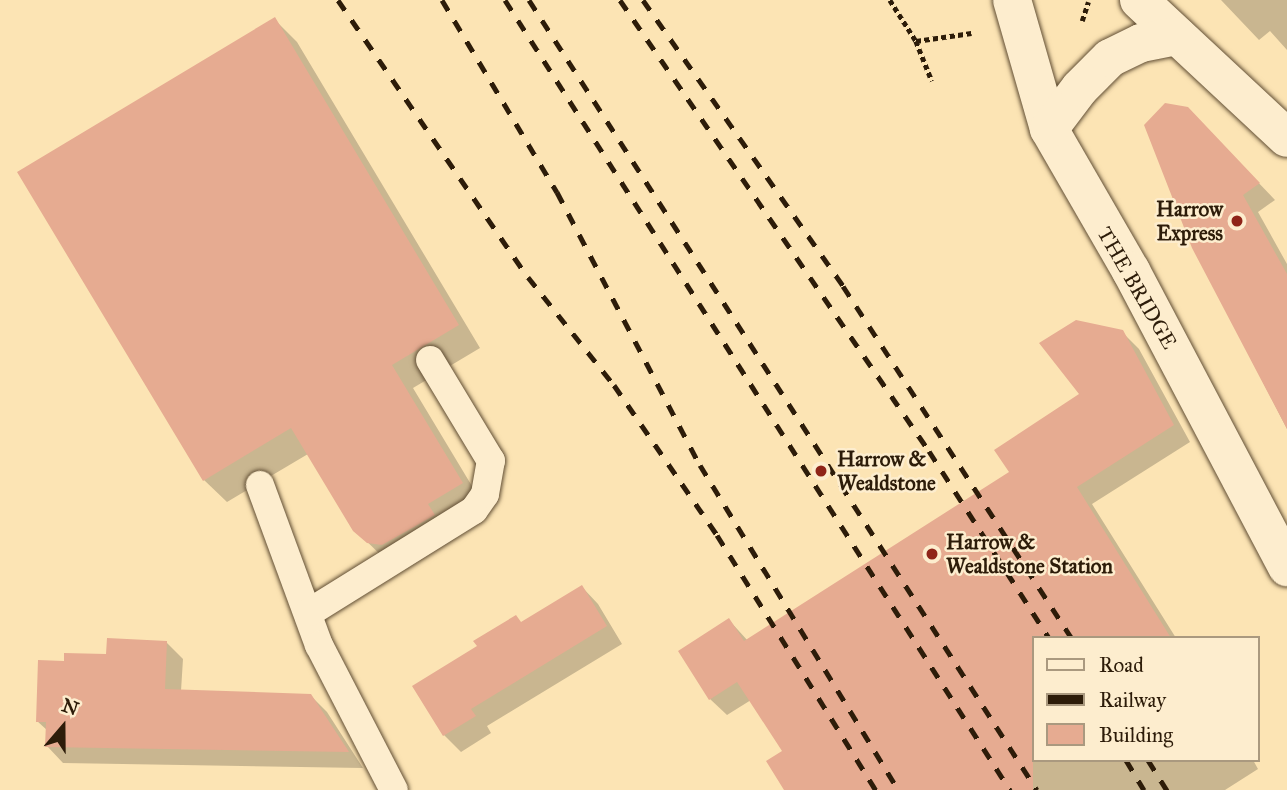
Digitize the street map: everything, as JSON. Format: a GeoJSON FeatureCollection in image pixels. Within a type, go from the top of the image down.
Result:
{"type":"FeatureCollection","features":[{"type":"Feature","properties":{"kind":"street","name":"THE BRIDGE"},"geometry":{"type":"LineString","coordinates":[[1012,0],[1049,129],[1131,271],[1287,567]]}},
{"type":"Feature","properties":{"kind":"street"},"geometry":{"type":"LineString","coordinates":[[1139,0],[1287,138]]}},
{"type":"Feature","properties":{"kind":"street"},"geometry":{"type":"LineString","coordinates":[[1049,129],[1080,88],[1110,58],[1141,43],[1177,36]]}},
{"type":"Feature","properties":{"kind":"lane"},"geometry":{"type":"LineString","coordinates":[[310,612],[474,510],[485,494],[491,461],[430,360]]}},
{"type":"Feature","properties":{"kind":"lane"},"geometry":{"type":"LineString","coordinates":[[260,485],[310,612],[318,645],[394,790]]}},
{"type":"Feature","properties":{"kind":"path"},"geometry":{"type":"LineString","coordinates":[[890,0],[916,41],[932,81]]}},
{"type":"Feature","properties":{"kind":"path"},"geometry":{"type":"LineString","coordinates":[[1080,26],[1088,2]]}},
{"type":"Feature","properties":{"kind":"path"},"geometry":{"type":"LineString","coordinates":[[916,41],[971,33]]}},
{"type":"Feature","properties":{"kind":"building"},"geometry":{"type":"Polygon","coordinates":[[[275,17],[459,325],[392,365],[463,483],[428,504],[435,515],[382,545],[367,543],[353,531],[291,428],[203,481],[17,172],[275,17]]]}},
{"type":"Feature","properties":{"kind":"building"},"geometry":{"type":"Polygon","coordinates":[[[1165,103],[1188,107],[1260,183],[1243,195],[1287,274],[1287,429],[1192,248],[1144,125],[1165,103]]]}},
{"type":"Feature","properties":{"kind":"building","name":"Harrow & Wealdstone Station"},"geometry":{"type":"Polygon","coordinates":[[[1076,320],[1123,330],[1174,425],[1077,487],[1170,636],[1032,636],[1033,790],[784,790],[766,761],[782,751],[737,682],[709,700],[678,651],[729,618],[744,641],[1009,472],[994,450],[1079,394],[1039,343],[1076,320]]]}},
{"type":"Feature","properties":{"kind":"building"},"geometry":{"type":"Polygon","coordinates":[[[582,585],[607,626],[471,709],[476,716],[443,736],[412,686],[477,646],[473,641],[516,615],[521,622],[582,585]]]}},
{"type":"Feature","properties":{"kind":"building"},"geometry":{"type":"Polygon","coordinates":[[[107,638],[167,641],[165,689],[311,694],[349,752],[45,747],[46,722],[36,722],[38,660],[64,661],[64,653],[106,654],[107,638]]]}},
{"type":"Feature","properties":{"kind":"railway"},"geometry":{"type":"LineString","coordinates":[[338,0],[528,277],[614,385],[717,535],[876,790]]}},
{"type":"Feature","properties":{"kind":"railway"},"geometry":{"type":"LineString","coordinates":[[442,0],[557,192],[700,465],[898,790]]}},
{"type":"Feature","properties":{"kind":"railway"},"geometry":{"type":"LineString","coordinates":[[505,0],[1010,790]]}},
{"type":"Feature","properties":{"kind":"railway"},"geometry":{"type":"LineString","coordinates":[[529,0],[1037,790]]}},
{"type":"Feature","properties":{"kind":"railway"},"geometry":{"type":"LineString","coordinates":[[620,0],[929,451],[1048,636]]}},
{"type":"Feature","properties":{"kind":"railway"},"geometry":{"type":"LineString","coordinates":[[643,0],[843,286],[1071,636]]}},
{"type":"Feature","properties":{"kind":"railway"},"geometry":{"type":"LineString","coordinates":[[1127,762],[1144,790]]}},
{"type":"Feature","properties":{"kind":"railway"},"geometry":{"type":"LineString","coordinates":[[1149,762],[1167,790]]}},
{"type":"Feature","properties":{"kind":"place","name":"Harrow Express"},"geometry":{"type":"Point","coordinates":[1237,221]}},
{"type":"Feature","properties":{"kind":"place","name":"Harrow & Wealdstone"},"geometry":{"type":"Point","coordinates":[821,471]}},
{"type":"Feature","properties":{"kind":"place","name":"Harrow & Wealdstone Station"},"geometry":{"type":"Point","coordinates":[932,554]}}]}
